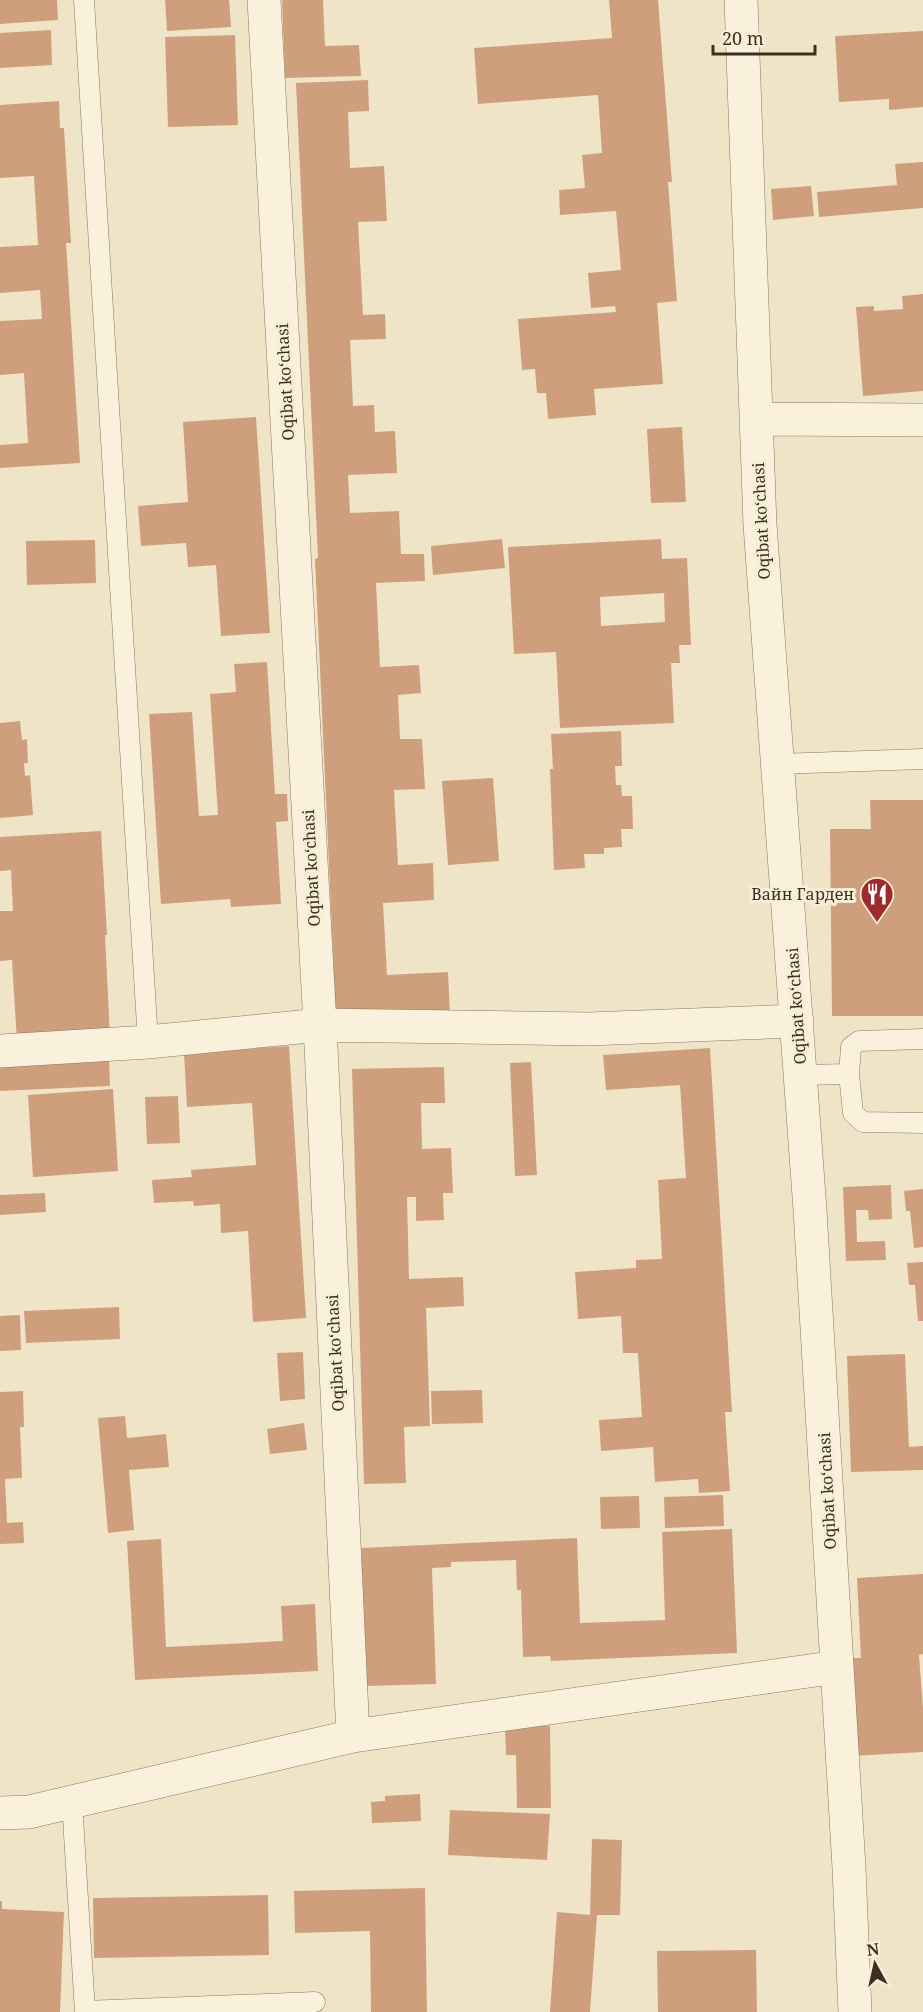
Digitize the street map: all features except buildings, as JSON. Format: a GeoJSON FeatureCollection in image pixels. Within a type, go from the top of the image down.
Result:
{"type":"FeatureCollection","features":[{"type":"Feature","properties":{"kind":"street","name":"Oqibat koʻchasi"},"geometry":{"type":"LineString","coordinates":[[264,0],[320,1025],[353,1736]]}},
{"type":"Feature","properties":{"kind":"street","name":"Oqibat koʻchasi"},"geometry":{"type":"LineString","coordinates":[[741,0],[760,525],[801,1075],[837,1667],[855,2012]]}},
{"type":"Feature","properties":{"kind":"street"},"geometry":{"type":"LineString","coordinates":[[756,419],[923,420]]}},
{"type":"Feature","properties":{"kind":"street"},"geometry":{"type":"LineString","coordinates":[[0,1051],[148,1042],[320,1025],[589,1029],[797,1021]]}},
{"type":"Feature","properties":{"kind":"street"},"geometry":{"type":"LineString","coordinates":[[0,1813],[29,1812],[353,1736],[837,1667]]}},
{"type":"Feature","properties":{"kind":"lane"},"geometry":{"type":"LineString","coordinates":[[84,0],[148,1042]]}},
{"type":"Feature","properties":{"kind":"lane"},"geometry":{"type":"LineString","coordinates":[[778,764],[923,759]]}},
{"type":"Feature","properties":{"kind":"lane"},"geometry":{"type":"LineString","coordinates":[[923,1039],[859,1041],[851,1047],[849,1074],[853,1113],[863,1122],[923,1123]]}},
{"type":"Feature","properties":{"kind":"lane"},"geometry":{"type":"LineString","coordinates":[[801,1075],[849,1074]]}},
{"type":"Feature","properties":{"kind":"lane"},"geometry":{"type":"LineString","coordinates":[[72,1802],[85,2012],[315,2002]]}},
{"type":"Feature","properties":{"kind":"place","name":"Вайн Гарден"},"geometry":{"type":"Point","coordinates":[877,923]}}]}
